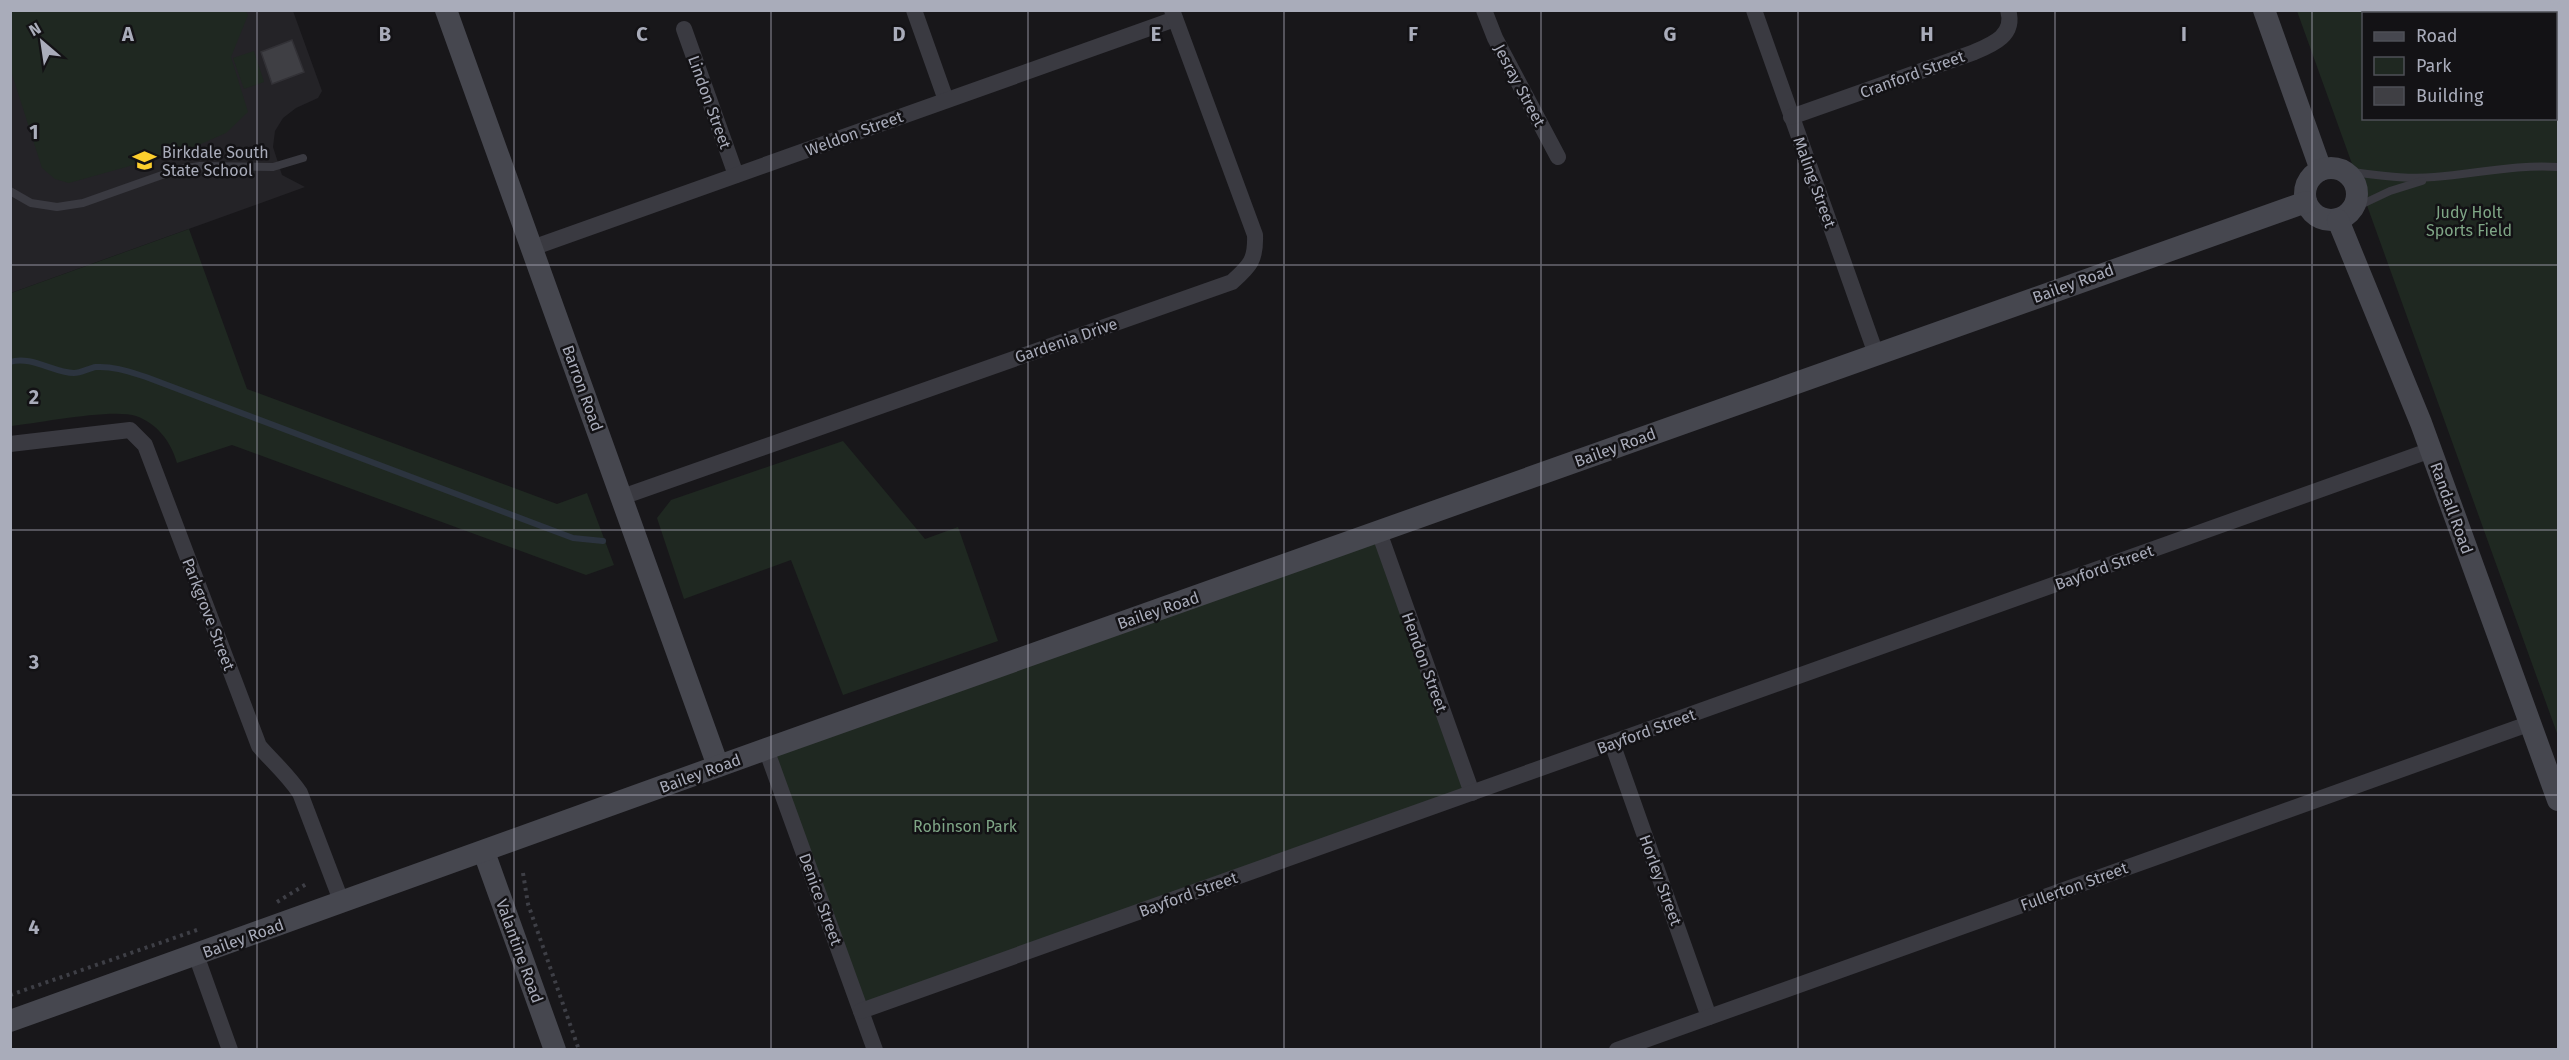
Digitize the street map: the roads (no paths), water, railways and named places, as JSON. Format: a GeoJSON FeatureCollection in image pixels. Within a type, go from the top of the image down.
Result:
{"type":"FeatureCollection","features":[{"type":"Feature","properties":{"kind":"street","name":"Barron Road"},"geometry":{"type":"LineString","coordinates":[[446,10],[718,766]]}},
{"type":"Feature","properties":{"kind":"street"},"geometry":{"type":"LineString","coordinates":[[914,10],[946,100]]}},
{"type":"Feature","properties":{"kind":"street","name":"Jesray Street"},"geometry":{"type":"LineString","coordinates":[[1484,10],[1495,38],[1558,157]]}},
{"type":"Feature","properties":{"kind":"street","name":"Maling Street"},"geometry":{"type":"LineString","coordinates":[[1754,10],[1876,354]]}},
{"type":"Feature","properties":{"kind":"street","name":"Cranford Street"},"geometry":{"type":"LineString","coordinates":[[1791,117],[1972,53],[1999,41],[2008,31],[2010,17],[2008,10]]}},
{"type":"Feature","properties":{"kind":"street","name":"Randall Road"},"geometry":{"type":"LineString","coordinates":[[2264,10],[2332,170],[2354,183],[2357,200],[2346,214],[2559,800]]}},
{"type":"Feature","properties":{"kind":"street","name":"Weldon Street"},"geometry":{"type":"LineString","coordinates":[[532,248],[946,100],[1173,15]]}},
{"type":"Feature","properties":{"kind":"street","name":"Gardenia Drive"},"geometry":{"type":"LineString","coordinates":[[622,497],[1232,282],[1247,268],[1256,254],[1255,235],[1173,15]]}},
{"type":"Feature","properties":{"kind":"street","name":"Lindon Street"},"geometry":{"type":"LineString","coordinates":[[684,29],[736,175]]}},
{"type":"Feature","properties":{"kind":"street"},"geometry":{"type":"LineString","coordinates":[[2332,170],[2308,181],[2304,189],[2306,202],[2312,214],[2320,219],[2346,214]]}},
{"type":"Feature","properties":{"kind":"street","name":"Bailey Road"},"geometry":{"type":"LineString","coordinates":[[10,1021],[196,956],[718,766],[2306,202]]}},
{"type":"Feature","properties":{"kind":"street","name":"Parkgrove Street"},"geometry":{"type":"LineString","coordinates":[[10,444],[130,430],[145,445],[259,746],[273,763],[290,776],[300,793],[342,903]]}},
{"type":"Feature","properties":{"kind":"street","name":"Bayford Street"},"geometry":{"type":"LineString","coordinates":[[861,1011],[2431,450]]}},
{"type":"Feature","properties":{"kind":"street","name":"Hendon Street"},"geometry":{"type":"LineString","coordinates":[[1379,532],[1472,793]]}},
{"type":"Feature","properties":{"kind":"street","name":"Fullerton Street"},"geometry":{"type":"LineString","coordinates":[[1617,1050],[2530,723]]}},
{"type":"Feature","properties":{"kind":"street","name":"Horley Street"},"geometry":{"type":"LineString","coordinates":[[1612,743],[1709,1017]]}},
{"type":"Feature","properties":{"kind":"street","name":"Denice Street"},"geometry":{"type":"LineString","coordinates":[[766,749],[875,1050]]}},
{"type":"Feature","properties":{"kind":"street","name":"Valantine Road"},"geometry":{"type":"LineString","coordinates":[[484,852],[555,1050]]}},
{"type":"Feature","properties":{"kind":"street"},"geometry":{"type":"LineString","coordinates":[[196,956],[230,1050]]}},
{"type":"Feature","properties":{"kind":"lane"},"geometry":{"type":"LineString","coordinates":[[10,191],[31,203],[57,207],[83,203],[179,169],[200,166],[273,167],[303,158]]}},
{"type":"Feature","properties":{"kind":"lane"},"geometry":{"type":"LineString","coordinates":[[2332,170],[2393,178],[2434,177],[2529,165],[2559,167]]}},
{"type":"Feature","properties":{"kind":"lane"},"geometry":{"type":"LineString","coordinates":[[2346,214],[2390,191],[2434,177]]}},
{"type":"Feature","properties":{"kind":"waterway"},"geometry":{"type":"LineString","coordinates":[[10,362],[18,360],[34,362],[74,373],[103,367],[134,373],[573,538],[603,541]]}},
{"type":"Feature","properties":{"kind":"place","name":"Birkdale South State School"},"geometry":{"type":"Point","coordinates":[144,161]}},
{"type":"Feature","properties":{"kind":"park label","name":"Judy Holt Sports Field"},"geometry":{"type":"Point","coordinates":[2469,221]}},
{"type":"Feature","properties":{"kind":"park label","name":"Robinson Park"},"geometry":{"type":"Point","coordinates":[965,826]}}]}
